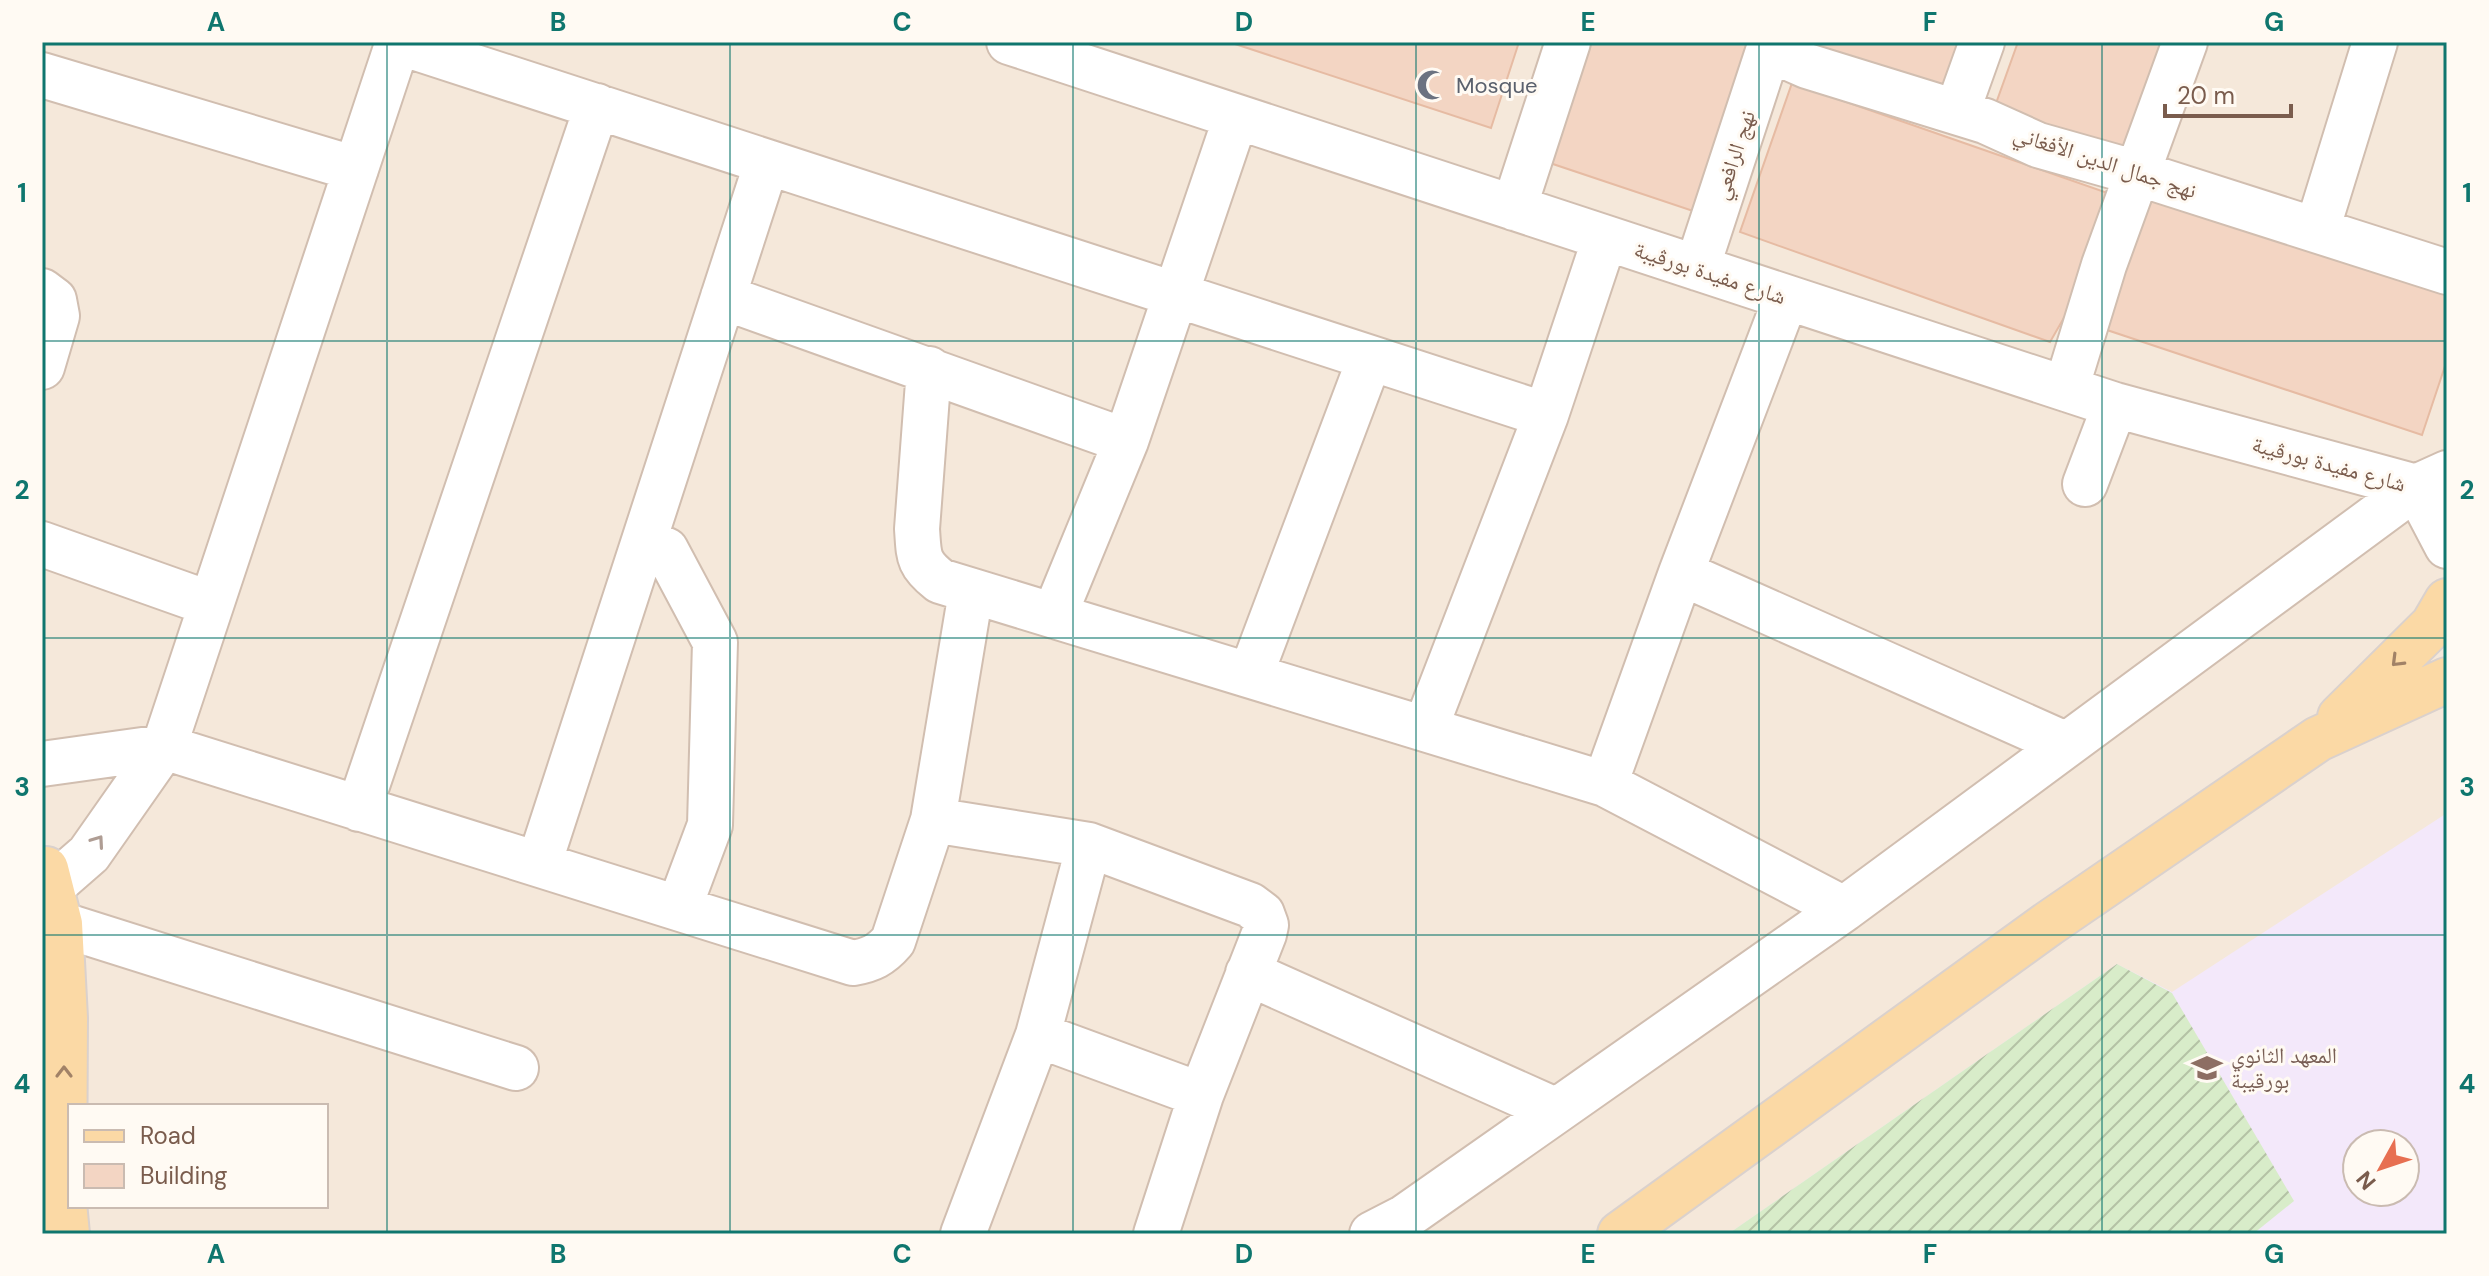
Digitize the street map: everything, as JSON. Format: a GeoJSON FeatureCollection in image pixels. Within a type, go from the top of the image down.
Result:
{"type":"FeatureCollection","features":[{"type":"Feature","properties":{"kind":"main road"},"geometry":{"type":"LineString","coordinates":[[2318,739],[2433,625],[2447,601]]}},
{"type":"Feature","properties":{"kind":"main road"},"geometry":{"type":"LineString","coordinates":[[1620,1234],[2048,924],[2318,739],[2447,680]]}},
{"type":"Feature","properties":{"kind":"main road"},"geometry":{"type":"LineString","coordinates":[[46,888],[65,1018],[64,1203],[67,1234]]}},
{"type":"Feature","properties":{"kind":"street"},"geometry":{"type":"LineString","coordinates":[[46,888],[89,854],[164,747],[398,42],[1546,415]]}},
{"type":"Feature","properties":{"kind":"street","name":"شارع مفيدة بورڨيبة"},"geometry":{"type":"LineString","coordinates":[[1009,42],[2115,405],[2437,483]]}},
{"type":"Feature","properties":{"kind":"street"},"geometry":{"type":"LineString","coordinates":[[1514,208],[1568,42]]}},
{"type":"Feature","properties":{"kind":"street"},"geometry":{"type":"LineString","coordinates":[[1957,112],[1982,42]]}},
{"type":"Feature","properties":{"kind":"street"},"geometry":{"type":"LineString","coordinates":[[2066,389],[2104,265],[2185,42]]}},
{"type":"Feature","properties":{"kind":"street"},"geometry":{"type":"LineString","coordinates":[[2317,230],[2375,42]]}},
{"type":"Feature","properties":{"kind":"street","name":"نهج جمال الدين الأفغاني"},"geometry":{"type":"LineString","coordinates":[[1770,45],[1807,66],[1957,112],[2038,145],[2137,173],[2445,272]]}},
{"type":"Feature","properties":{"kind":"street","name":"نهج الرافعي"},"geometry":{"type":"LineString","coordinates":[[1697,268],[1770,45]]}},
{"type":"Feature","properties":{"kind":"street"},"geometry":{"type":"LineString","coordinates":[[42,75],[356,169]]}},
{"type":"Feature","properties":{"kind":"street"},"geometry":{"type":"LineString","coordinates":[[359,809],[597,106]]}},
{"type":"Feature","properties":{"kind":"street"},"geometry":{"type":"LineString","coordinates":[[1054,616],[1126,441],[1236,117]]}},
{"type":"Feature","properties":{"kind":"street"},"geometry":{"type":"LineString","coordinates":[[539,864],[767,162]]}},
{"type":"Feature","properties":{"kind":"street"},"geometry":{"type":"LineString","coordinates":[[1425,729],[1546,415],[1605,238]]}},
{"type":"Feature","properties":{"kind":"street"},"geometry":{"type":"LineString","coordinates":[[42,291],[54,300],[57,316],[42,367]]}},
{"type":"Feature","properties":{"kind":"street"},"geometry":{"type":"LineString","coordinates":[[723,297],[1126,441]]}},
{"type":"Feature","properties":{"kind":"street"},"geometry":{"type":"LineString","coordinates":[[1605,784],[1681,573],[1786,298]]}},
{"type":"Feature","properties":{"kind":"street"},"geometry":{"type":"LineString","coordinates":[[1251,674],[1370,358]]}},
{"type":"Feature","properties":{"kind":"street"},"geometry":{"type":"LineString","coordinates":[[929,369],[918,551],[924,568],[940,581],[1605,784],[1844,909]]}},
{"type":"Feature","properties":{"kind":"street"},"geometry":{"type":"LineString","coordinates":[[2085,484],[2115,405]]}},
{"type":"Feature","properties":{"kind":"street"},"geometry":{"type":"LineString","coordinates":[[1398,1228],[1555,1110],[1844,909],[2065,744],[2437,483],[2447,546]]}},
{"type":"Feature","properties":{"kind":"street"},"geometry":{"type":"LineString","coordinates":[[644,541],[666,550],[715,642],[710,825],[679,908]]}},
{"type":"Feature","properties":{"kind":"street"},"geometry":{"type":"LineString","coordinates":[[42,544],[211,604]]}},
{"type":"Feature","properties":{"kind":"street"},"geometry":{"type":"LineString","coordinates":[[1681,573],[2065,744]]}},
{"type":"Feature","properties":{"kind":"street"},"geometry":{"type":"LineString","coordinates":[[42,764],[164,747],[853,963],[867,961],[881,954],[893,941],[933,820],[971,592]]}},
{"type":"Feature","properties":{"kind":"street"},"geometry":{"type":"LineString","coordinates":[[933,820],[1089,845],[1226,895],[1262,914],[1266,925],[1264,934],[1201,1095],[1156,1234]]}},
{"type":"Feature","properties":{"kind":"street"},"geometry":{"type":"LineString","coordinates":[[963,1234],[1038,1035],[1089,845]]}},
{"type":"Feature","properties":{"kind":"street"},"geometry":{"type":"LineString","coordinates":[[46,888],[516,1068]]}},
{"type":"Feature","properties":{"kind":"street"},"geometry":{"type":"LineString","coordinates":[[1248,973],[1555,1110]]}},
{"type":"Feature","properties":{"kind":"street"},"geometry":{"type":"LineString","coordinates":[[1038,1035],[1201,1095]]}},
{"type":"Feature","properties":{"kind":"shaded area"},"geometry":{"type":"Polygon","coordinates":[[[42,42],[2447,42],[2447,1234],[42,1234],[42,42]]]}},
{"type":"Feature","properties":{"kind":"shaded area","name":"المعهد الثانوي بورقيبة"},"geometry":{"type":"Polygon","coordinates":[[[2447,813],[2447,1234],[1728,1234],[2117,964],[2172,992],[2447,813]]]}},
{"type":"Feature","properties":{"kind":"green space"},"geometry":{"type":"Polygon","coordinates":[[[2117,964],[2172,993],[2294,1201],[2253,1234],[1728,1234],[2117,964]]]}},
{"type":"Feature","properties":{"kind":"building","name":"Mosque"},"geometry":{"type":"Polygon","coordinates":[[[1229,42],[1519,42],[1491,128],[1229,42]]]}},
{"type":"Feature","properties":{"kind":"building"},"geometry":{"type":"Polygon","coordinates":[[[1583,42],[1755,42],[1699,213],[1544,161],[1583,42]]]}},
{"type":"Feature","properties":{"kind":"building"},"geometry":{"type":"Polygon","coordinates":[[[1809,42],[1963,42],[1945,96],[1809,42]]]}},
{"type":"Feature","properties":{"kind":"building"},"geometry":{"type":"Polygon","coordinates":[[[2018,42],[2178,42],[2136,164],[1994,109],[2018,42]]]}},
{"type":"Feature","properties":{"kind":"building"},"geometry":{"type":"Polygon","coordinates":[[[1792,83],[2122,198],[2092,269],[2050,342],[1740,232],[1792,83]]]}},
{"type":"Feature","properties":{"kind":"building"},"geometry":{"type":"Polygon","coordinates":[[[2145,183],[2447,282],[2447,360],[2422,435],[2098,327],[2145,183]]]}},
{"type":"Feature","properties":{"kind":"place","name":"Mosque"},"geometry":{"type":"Point","coordinates":[1432,85]}},
{"type":"Feature","properties":{"kind":"place","name":"المعهد الثانوي بورقيبة"},"geometry":{"type":"Point","coordinates":[2207,1068]}}]}
